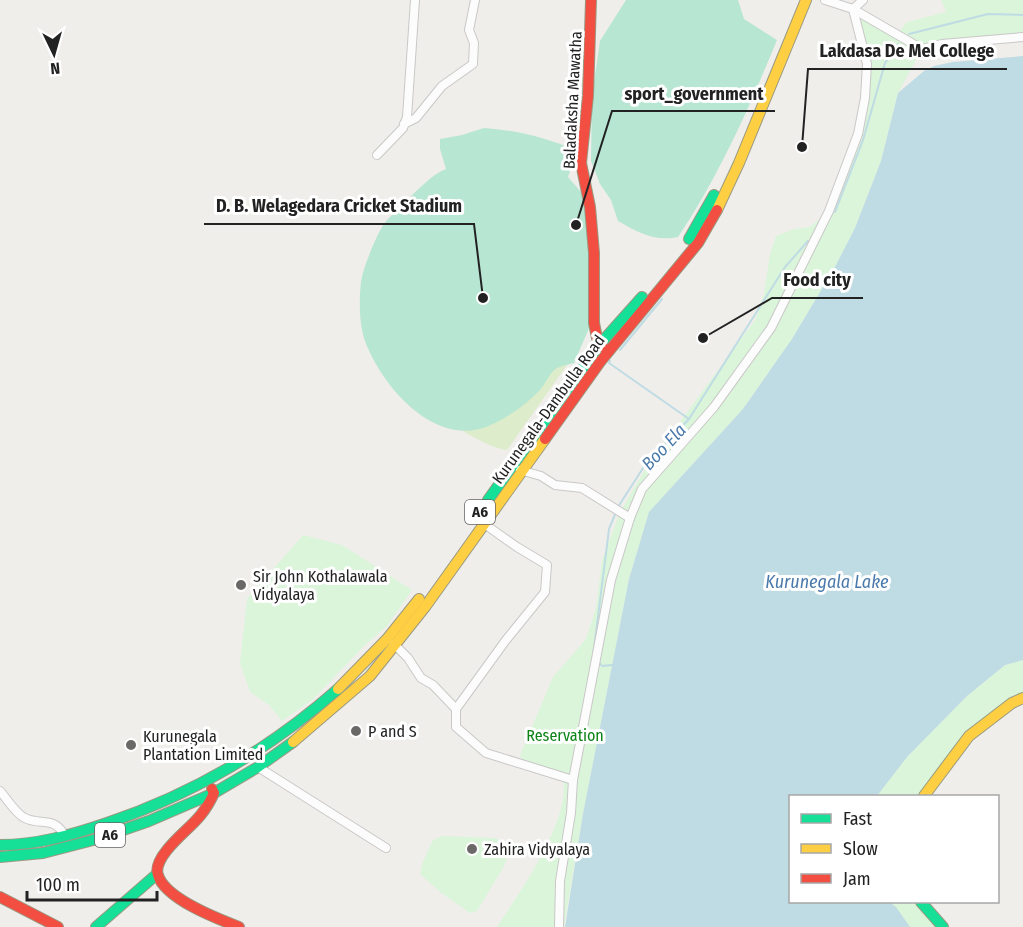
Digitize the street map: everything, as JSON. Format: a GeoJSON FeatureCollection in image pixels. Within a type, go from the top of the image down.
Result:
{"type":"FeatureCollection","features":[{"type":"Feature","properties":{"kind":"main road","name":"Baladaksha Mawatha"},"geometry":{"type":"LineString","coordinates":[[591,0],[588,96],[581,163],[593,235],[594,322],[604,347]]}},
{"type":"Feature","properties":{"kind":"main road","name":"Kurunegala-Dambulla Road"},"geometry":{"type":"LineString","coordinates":[[0,857],[43,853],[97,839],[149,821],[214,793],[300,737],[370,676],[417,602],[480,520],[604,347],[668,269],[702,217],[722,177],[796,0]]}},
{"type":"Feature","properties":{"kind":"main road","name":"Kurunegala-Dambulla Road"},"geometry":{"type":"LineString","coordinates":[[604,347],[686,260],[712,221],[739,163],[806,0]]}},
{"type":"Feature","properties":{"kind":"main road","name":"Kurunegala-Dambulla Road"},"geometry":{"type":"LineString","coordinates":[[0,845],[30,844],[65,836],[140,812],[207,781],[249,758],[320,707],[391,642]]}},
{"type":"Feature","properties":{"kind":"main road"},"geometry":{"type":"LineString","coordinates":[[925,795],[969,736],[1012,703],[1023,698]]}},
{"type":"Feature","properties":{"kind":"main road"},"geometry":{"type":"LineString","coordinates":[[98,926],[157,874],[163,857],[200,818],[214,793],[207,781]]}},
{"type":"Feature","properties":{"kind":"main road"},"geometry":{"type":"LineString","coordinates":[[157,874],[165,885],[189,903],[239,927]]}},
{"type":"Feature","properties":{"kind":"main road"},"geometry":{"type":"LineString","coordinates":[[0,897],[58,927]]}},
{"type":"Feature","properties":{"kind":"main road"},"geometry":{"type":"LineString","coordinates":[[922,903],[943,927]]}},
{"type":"Feature","properties":{"kind":"street"},"geometry":{"type":"LineString","coordinates":[[377,154],[403,128],[407,117],[415,0]]}},
{"type":"Feature","properties":{"kind":"street"},"geometry":{"type":"LineString","coordinates":[[404,124],[416,118],[442,86],[473,64],[474,43],[469,30],[475,0]]}},
{"type":"Feature","properties":{"kind":"street"},"geometry":{"type":"LineString","coordinates":[[825,0],[853,9],[922,49],[942,44],[1023,37]]}},
{"type":"Feature","properties":{"kind":"street"},"geometry":{"type":"LineString","coordinates":[[853,9],[863,0]]}},
{"type":"Feature","properties":{"kind":"street"},"geometry":{"type":"LineString","coordinates":[[559,927],[560,881],[571,813],[573,780],[611,580],[630,518],[642,489],[714,407],[771,328],[829,211],[858,135],[866,98],[867,64],[853,9]]}},
{"type":"Feature","properties":{"kind":"street"},"geometry":{"type":"LineString","coordinates":[[517,468],[541,476],[555,485],[582,488],[630,518]]}},
{"type":"Feature","properties":{"kind":"street"},"geometry":{"type":"LineString","coordinates":[[480,520],[517,547],[547,564],[545,592],[506,640],[456,709],[456,727],[486,753],[573,780]]}},
{"type":"Feature","properties":{"kind":"street"},"geometry":{"type":"LineString","coordinates":[[391,642],[408,658],[421,678],[433,686],[456,709]]}},
{"type":"Feature","properties":{"kind":"street"},"geometry":{"type":"LineString","coordinates":[[258,766],[386,848]]}},
{"type":"Feature","properties":{"kind":"street"},"geometry":{"type":"LineString","coordinates":[[0,791],[25,818],[54,823],[60,826],[65,836]]}},
{"type":"Feature","properties":{"kind":"green space"},"geometry":{"type":"Polygon","coordinates":[[[626,0],[738,0],[744,19],[777,40],[732,141],[707,190],[678,237],[654,237],[618,221],[611,200],[600,184],[591,161],[592,97],[600,41],[626,0]]]}},
{"type":"Feature","properties":{"kind":"green space","name":"Reservation"},"geometry":{"type":"Polygon","coordinates":[[[941,0],[1023,0],[1023,37],[922,49],[898,93],[881,161],[855,228],[835,267],[792,339],[743,409],[649,512],[629,579],[583,814],[564,927],[497,927],[544,852],[561,808],[564,789],[561,771],[525,765],[520,755],[553,677],[586,639],[596,608],[602,560],[620,512],[646,468],[755,320],[764,294],[770,254],[776,236],[794,229],[810,227],[829,211],[858,134],[867,83],[853,9],[896,36],[907,22],[946,12],[941,0]]]}},
{"type":"Feature","properties":{"kind":"green space"},"geometry":{"type":"Polygon","coordinates":[[[484,128],[532,135],[577,151],[568,177],[581,192],[589,232],[590,326],[574,363],[557,368],[540,390],[527,402],[483,428],[457,430],[439,425],[423,416],[393,389],[372,357],[365,341],[360,312],[360,289],[367,262],[385,223],[425,183],[446,169],[440,149],[440,139],[484,128]]]}},
{"type":"Feature","properties":{"kind":"green space"},"geometry":{"type":"Polygon","coordinates":[[[579,348],[507,450],[481,441],[437,415],[555,368],[579,348]]]}},
{"type":"Feature","properties":{"kind":"green space"},"geometry":{"type":"Polygon","coordinates":[[[303,535],[342,545],[412,590],[387,626],[364,646],[312,700],[282,721],[269,705],[250,692],[240,663],[247,599],[303,535]]]}},
{"type":"Feature","properties":{"kind":"green space"},"geometry":{"type":"Polygon","coordinates":[[[1023,660],[1023,698],[969,736],[925,795],[878,795],[907,757],[967,696],[1005,665],[1023,660]]]}},
{"type":"Feature","properties":{"kind":"green space"},"geometry":{"type":"Polygon","coordinates":[[[442,836],[495,838],[503,842],[509,853],[503,868],[477,911],[470,913],[440,892],[420,874],[433,840],[442,836]]]}},
{"type":"Feature","properties":{"kind":"green space"},"geometry":{"type":"Polygon","coordinates":[[[890,903],[922,903],[943,927],[910,927],[896,907],[890,903]]]}},
{"type":"Feature","properties":{"kind":"water","name":"Kurunegala Lake"},"geometry":{"type":"Polygon","coordinates":[[[1023,56],[1023,660],[1005,665],[967,696],[907,757],[878,795],[789,795],[789,903],[890,903],[896,907],[910,927],[565,927],[583,814],[629,579],[649,512],[743,409],[792,339],[835,267],[855,228],[881,161],[898,93],[924,71],[934,66],[953,62],[1023,56]]]}},
{"type":"Feature","properties":{"kind":"waterway","name":"Boo Ela"},"geometry":{"type":"LineString","coordinates":[[909,34],[988,14],[1023,15]]}},
{"type":"Feature","properties":{"kind":"waterway","name":"Boo Ela"},"geometry":{"type":"LineString","coordinates":[[835,212],[863,140],[885,63],[898,44]]}},
{"type":"Feature","properties":{"kind":"waterway","name":"Boo Ela"},"geometry":{"type":"LineString","coordinates":[[618,507],[645,465],[689,419],[785,267],[808,241]]}},
{"type":"Feature","properties":{"kind":"waterway"},"geometry":{"type":"LineString","coordinates":[[620,350],[662,299]]}},
{"type":"Feature","properties":{"kind":"waterway"},"geometry":{"type":"LineString","coordinates":[[610,361],[609,363],[689,419]]}},
{"type":"Feature","properties":{"kind":"waterway","name":"Boo Ela"},"geometry":{"type":"LineString","coordinates":[[593,656],[609,529],[616,512]]}},
{"type":"Feature","properties":{"kind":"waterway","name":"Boo Ela"},"geometry":{"type":"LineString","coordinates":[[599,662],[602,666],[612,665]]}},
{"type":"Feature","properties":{"kind":"traffic: fast"},"geometry":{"type":"LineString","coordinates":[[689,239],[714,195]]}},
{"type":"Feature","properties":{"kind":"traffic: fast"},"geometry":{"type":"LineString","coordinates":[[488,500],[600,344],[642,297]]}},
{"type":"Feature","properties":{"kind":"traffic: fast"},"geometry":{"type":"LineString","coordinates":[[0,845],[41,841],[68,835],[107,823],[170,798],[200,784],[258,750],[338,689]]}},
{"type":"Feature","properties":{"kind":"traffic: fast"},"geometry":{"type":"LineString","coordinates":[[0,857],[43,853],[97,839],[149,821],[214,793],[258,767],[293,742]]}},
{"type":"Feature","properties":{"kind":"traffic: fast"},"geometry":{"type":"LineString","coordinates":[[96,927],[157,874]]}},
{"type":"Feature","properties":{"kind":"traffic: fast"},"geometry":{"type":"LineString","coordinates":[[922,903],[943,927]]}},
{"type":"Feature","properties":{"kind":"traffic: slow"},"geometry":{"type":"LineString","coordinates":[[717,210],[739,163],[806,0]]}},
{"type":"Feature","properties":{"kind":"traffic: slow"},"geometry":{"type":"LineString","coordinates":[[293,742],[370,676],[425,607],[545,439]]}},
{"type":"Feature","properties":{"kind":"traffic: slow"},"geometry":{"type":"LineString","coordinates":[[338,689],[387,639],[419,599]]}},
{"type":"Feature","properties":{"kind":"traffic: slow"},"geometry":{"type":"LineString","coordinates":[[925,795],[969,736],[1012,703],[1023,698]]}},
{"type":"Feature","properties":{"kind":"traffic: jam"},"geometry":{"type":"LineString","coordinates":[[591,0],[588,96],[581,163],[590,207],[594,253],[594,323],[597,338],[603,347]]}},
{"type":"Feature","properties":{"kind":"traffic: jam"},"geometry":{"type":"LineString","coordinates":[[545,439],[600,362],[698,243],[717,210]]}},
{"type":"Feature","properties":{"kind":"traffic: jam"},"geometry":{"type":"LineString","coordinates":[[212,789],[214,793],[204,811],[165,852],[157,872],[163,884],[181,900],[239,927]]}},
{"type":"Feature","properties":{"kind":"traffic: jam"},"geometry":{"type":"LineString","coordinates":[[0,897],[58,927]]}},
{"type":"Feature","properties":{"kind":"place","name":"Lakdasa De Mel College"},"geometry":{"type":"Point","coordinates":[802,147]}},
{"type":"Feature","properties":{"kind":"place","name":"sport_government"},"geometry":{"type":"Point","coordinates":[576,225]}},
{"type":"Feature","properties":{"kind":"place","name":"D. B. Welagedara Cricket Stadium"},"geometry":{"type":"Point","coordinates":[483,298]}},
{"type":"Feature","properties":{"kind":"place","name":"Food city"},"geometry":{"type":"Point","coordinates":[703,338]}},
{"type":"Feature","properties":{"kind":"place","name":"Sir John Kothalawala Vidyalaya"},"geometry":{"type":"Point","coordinates":[241,585]}},
{"type":"Feature","properties":{"kind":"place","name":"P and S"},"geometry":{"type":"Point","coordinates":[356,731]}},
{"type":"Feature","properties":{"kind":"place","name":"Kurunegala Plantation Limited"},"geometry":{"type":"Point","coordinates":[131,745]}},
{"type":"Feature","properties":{"kind":"place","name":"Zahira Vidyalaya"},"geometry":{"type":"Point","coordinates":[472,849]}}]}
